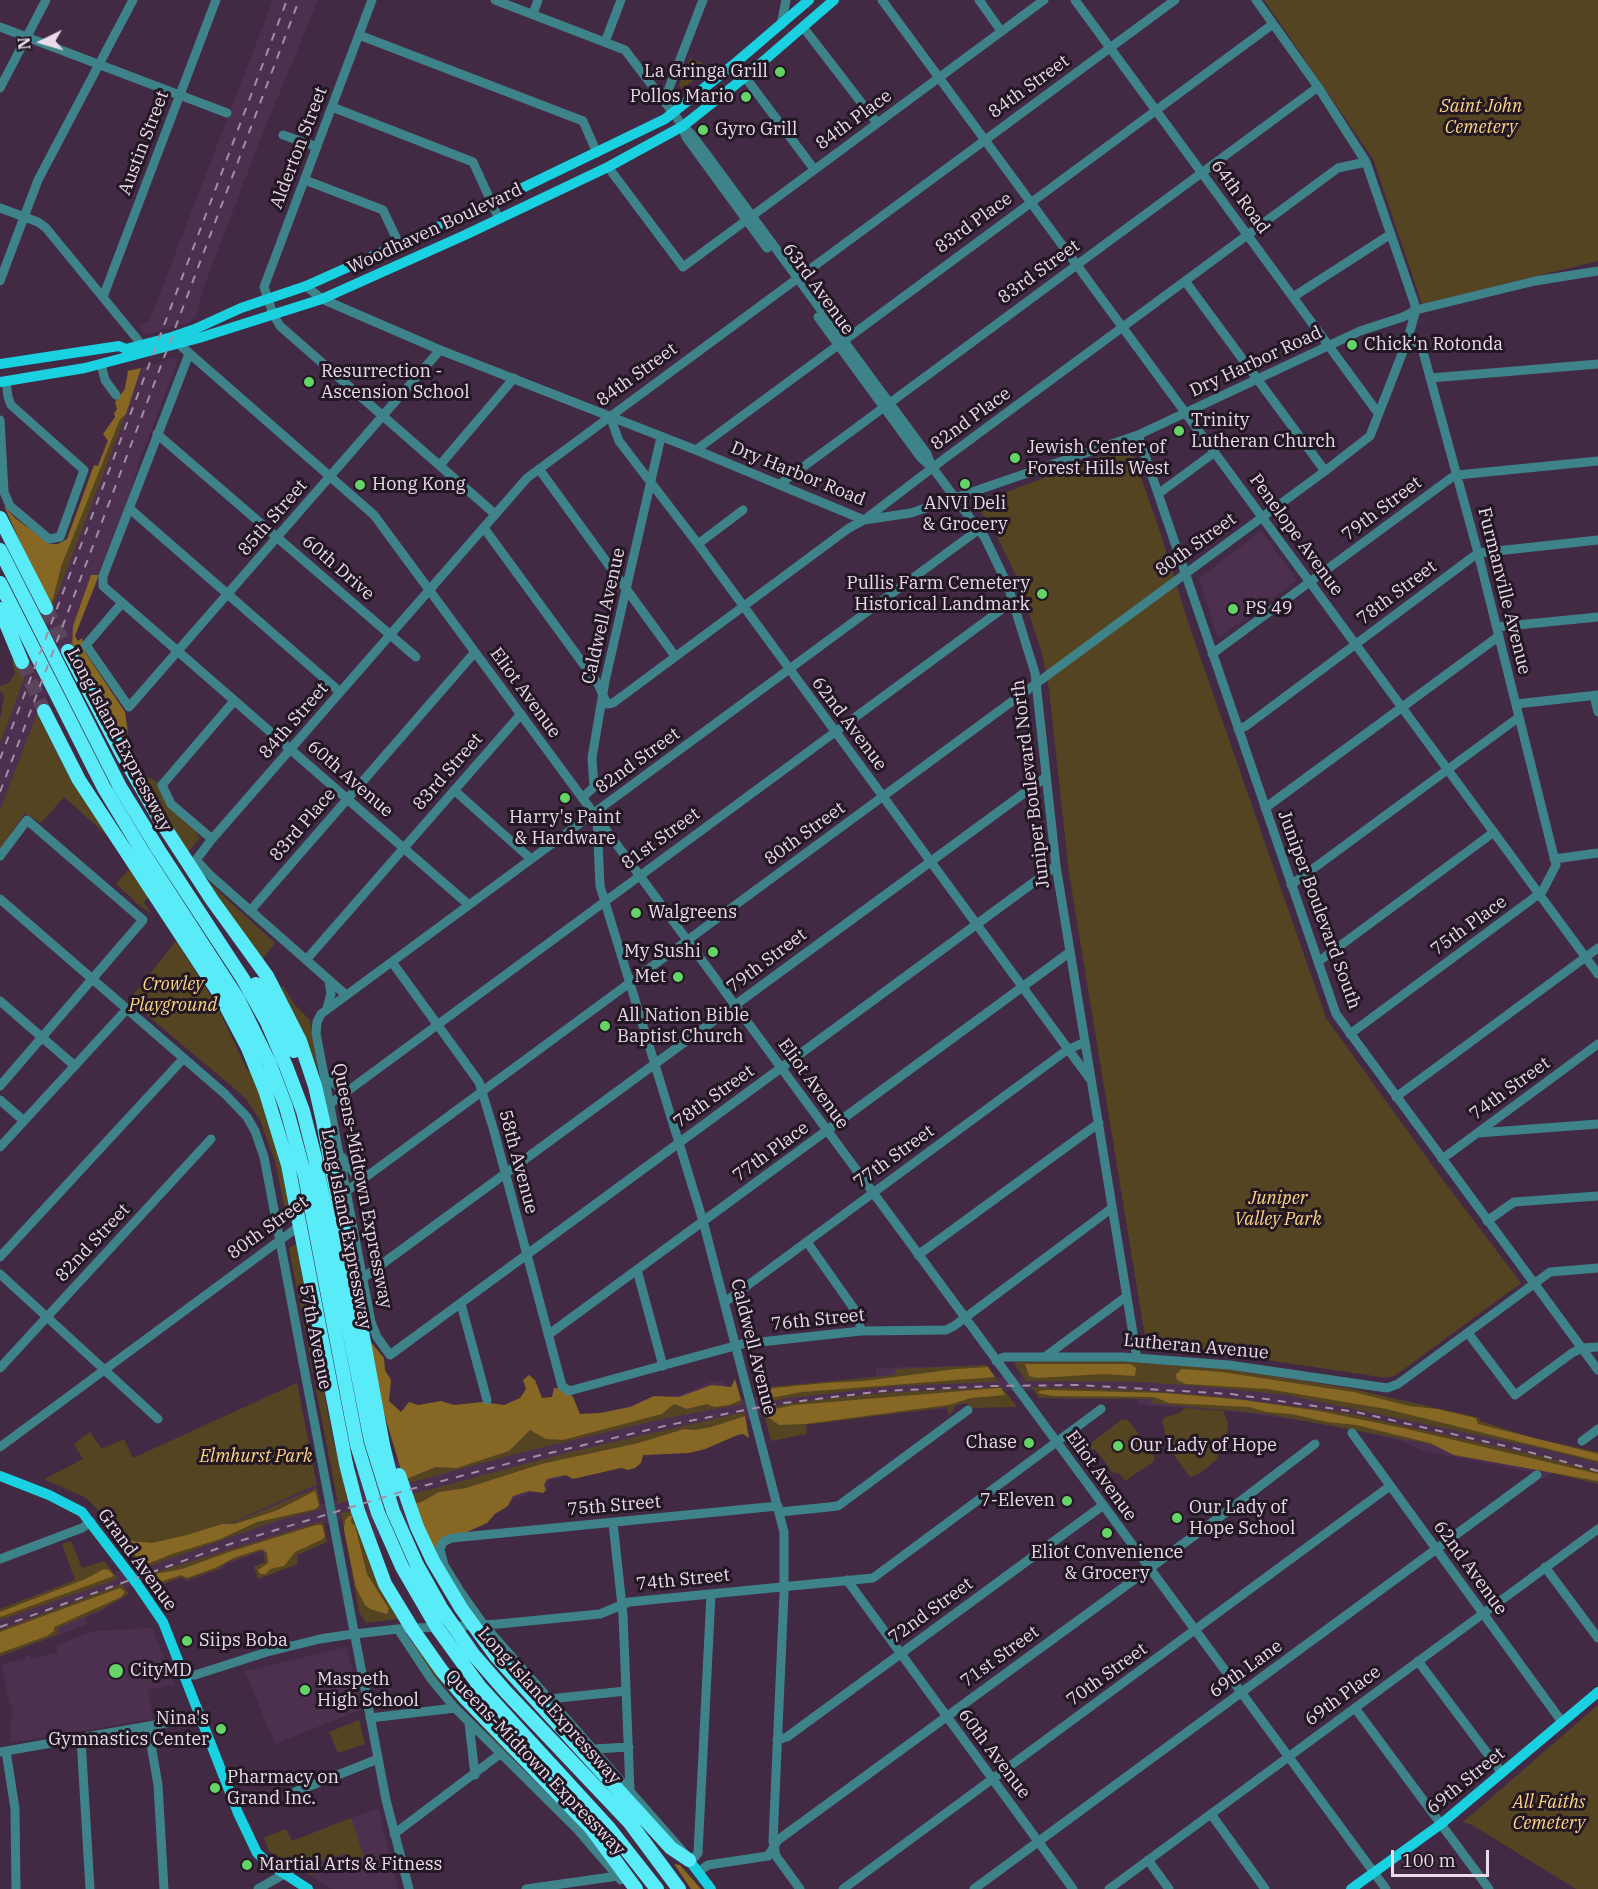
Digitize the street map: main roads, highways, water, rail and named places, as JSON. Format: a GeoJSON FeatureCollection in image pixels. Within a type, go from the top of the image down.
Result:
{"type":"FeatureCollection","features":[{"type":"Feature","properties":{"kind":"highway"},"geometry":{"type":"LineString","coordinates":[[0,507],[12,542]]}},
{"type":"Feature","properties":{"kind":"highway"},"geometry":{"type":"LineString","coordinates":[[0,518],[46,608]]}},
{"type":"Feature","properties":{"kind":"highway","name":"Long Island Expressway"},"geometry":{"type":"LineString","coordinates":[[0,550],[112,773],[145,829],[243,979],[282,1055],[306,1123],[321,1187],[365,1418],[387,1464]]}},
{"type":"Feature","properties":{"kind":"highway","name":"Long Island Expressway"},"geometry":{"type":"LineString","coordinates":[[0,583],[81,746],[112,802],[225,978],[269,1062],[286,1107],[299,1152],[346,1398],[363,1470],[387,1535],[402,1567],[425,1610],[480,1687],[625,1845],[657,1889]]}},
{"type":"Feature","properties":{"kind":"highway"},"geometry":{"type":"LineString","coordinates":[[0,609],[22,662]]}},
{"type":"Feature","properties":{"kind":"highway"},"geometry":{"type":"LineString","coordinates":[[68,651],[117,746],[160,820],[279,998],[304,1053],[322,1116],[387,1464],[409,1529],[417,1565],[450,1608],[473,1646],[520,1685],[671,1848],[690,1861]]}},
{"type":"Feature","properties":{"kind":"highway"},"geometry":{"type":"LineString","coordinates":[[44,711],[79,780],[219,993],[254,1062],[274,1115],[285,1153],[349,1474],[370,1538],[405,1611],[466,1699],[591,1828],[636,1889]]}},
{"type":"Feature","properties":{"kind":"highway"},"geometry":{"type":"LineString","coordinates":[[204,919],[236,953],[274,1012],[297,1055],[322,1116]]}},
{"type":"Feature","properties":{"kind":"highway"},"geometry":{"type":"LineString","coordinates":[[409,1529],[442,1578],[450,1608]]}},
{"type":"Feature","properties":{"kind":"highway"},"geometry":{"type":"LineString","coordinates":[[428,1646],[537,1759],[568,1784]]}},
{"type":"Feature","properties":{"kind":"highway","name":"Long Island Expressway"},"geometry":{"type":"LineString","coordinates":[[473,1646],[506,1692],[630,1823],[679,1889]]}},
{"type":"Feature","properties":{"kind":"main road","name":"Woodhaven Boulevard"},"geometry":{"type":"LineString","coordinates":[[3,382],[101,364],[175,341],[270,307],[306,286],[597,153],[664,119],[734,65],[809,0]]}},
{"type":"Feature","properties":{"kind":"main road","name":"Woodhaven Boulevard"},"geometry":{"type":"LineString","coordinates":[[0,364],[119,346],[126,349],[175,341],[204,323],[241,308],[270,307],[322,298],[499,219],[608,167],[682,126],[745,77],[834,0]]}},
{"type":"Feature","properties":{"kind":"main road"},"geometry":{"type":"LineString","coordinates":[[119,346],[204,323]]}},
{"type":"Feature","properties":{"kind":"main road","name":"Grand Avenue"},"geometry":{"type":"LineString","coordinates":[[0,1476],[75,1507],[90,1522],[137,1584],[163,1622],[238,1813],[257,1853],[308,1889]]}},
{"type":"Feature","properties":{"kind":"main road","name":"69th Street"},"geometry":{"type":"LineString","coordinates":[[1351,1889],[1441,1824],[1598,1692]]}},
{"type":"Feature","properties":{"kind":"main road"},"geometry":{"type":"LineString","coordinates":[[690,1861],[711,1889]]}},
{"type":"Feature","properties":{"kind":"tunnel"},"geometry":{"type":"LineString","coordinates":[[46,608],[68,651]]}},
{"type":"Feature","properties":{"kind":"tunnel"},"geometry":{"type":"LineString","coordinates":[[22,662],[44,711]]}},
{"type":"Feature","properties":{"kind":"railway"},"geometry":{"type":"LineString","coordinates":[[0,759],[287,0]]}},
{"type":"Feature","properties":{"kind":"railway"},"geometry":{"type":"LineString","coordinates":[[0,792],[299,0]]}},
{"type":"Feature","properties":{"kind":"railway"},"geometry":{"type":"LineString","coordinates":[[0,1627],[230,1544],[404,1491],[537,1456],[669,1425],[776,1404],[883,1391],[1079,1385],[1231,1394],[1356,1412],[1518,1449],[1598,1471]]}},
{"type":"Feature","properties":{"kind":"place","name":"La Gringa Grill"},"geometry":{"type":"Point","coordinates":[780,72]}},
{"type":"Feature","properties":{"kind":"place","name":"Pollos Mario"},"geometry":{"type":"Point","coordinates":[746,97]}},
{"type":"Feature","properties":{"kind":"place","name":"Gyro Grill"},"geometry":{"type":"Point","coordinates":[703,130]}},
{"type":"Feature","properties":{"kind":"place","name":"Chick'n Rotonda"},"geometry":{"type":"Point","coordinates":[1352,345]}},
{"type":"Feature","properties":{"kind":"place","name":"Resurrection - Ascension School"},"geometry":{"type":"Point","coordinates":[309,382]}},
{"type":"Feature","properties":{"kind":"place","name":"Trinity Lutheran Church"},"geometry":{"type":"Point","coordinates":[1179,431]}},
{"type":"Feature","properties":{"kind":"place","name":"Jewish Center of Forest Hills West"},"geometry":{"type":"Point","coordinates":[1015,458]}},
{"type":"Feature","properties":{"kind":"place","name":"ANVI Deli & Grocery"},"geometry":{"type":"Point","coordinates":[965,484]}},
{"type":"Feature","properties":{"kind":"place","name":"Hong Kong"},"geometry":{"type":"Point","coordinates":[360,485]}},
{"type":"Feature","properties":{"kind":"place","name":"Pullis Farm Cemetery Historical Landmark"},"geometry":{"type":"Point","coordinates":[1042,594]}},
{"type":"Feature","properties":{"kind":"place","name":"PS 49"},"geometry":{"type":"Point","coordinates":[1233,609]}},
{"type":"Feature","properties":{"kind":"place","name":"Harry's Paint & Hardware"},"geometry":{"type":"Point","coordinates":[565,798]}},
{"type":"Feature","properties":{"kind":"place","name":"Walgreens"},"geometry":{"type":"Point","coordinates":[636,913]}},
{"type":"Feature","properties":{"kind":"place","name":"My Sushi"},"geometry":{"type":"Point","coordinates":[713,952]}},
{"type":"Feature","properties":{"kind":"place","name":"Met"},"geometry":{"type":"Point","coordinates":[678,977]}},
{"type":"Feature","properties":{"kind":"place","name":"All Nation Bible Baptist Church"},"geometry":{"type":"Point","coordinates":[605,1026]}},
{"type":"Feature","properties":{"kind":"place","name":"Chase"},"geometry":{"type":"Point","coordinates":[1029,1443]}},
{"type":"Feature","properties":{"kind":"place","name":"Our Lady of Hope"},"geometry":{"type":"Point","coordinates":[1118,1446]}},
{"type":"Feature","properties":{"kind":"place","name":"7-Eleven"},"geometry":{"type":"Point","coordinates":[1067,1501]}},
{"type":"Feature","properties":{"kind":"place","name":"Our Lady of Hope School"},"geometry":{"type":"Point","coordinates":[1177,1518]}},
{"type":"Feature","properties":{"kind":"place","name":"Eliot Convenience & Grocery"},"geometry":{"type":"Point","coordinates":[1107,1533]}},
{"type":"Feature","properties":{"kind":"place","name":"Siips Boba"},"geometry":{"type":"Point","coordinates":[187,1641]}},
{"type":"Feature","properties":{"kind":"place","name":"CityMD"},"geometry":{"type":"Point","coordinates":[116,1671]}},
{"type":"Feature","properties":{"kind":"place","name":"Maspeth High School"},"geometry":{"type":"Point","coordinates":[305,1690]}},
{"type":"Feature","properties":{"kind":"place","name":"Nina's Gymnastics Center"},"geometry":{"type":"Point","coordinates":[221,1729]}},
{"type":"Feature","properties":{"kind":"place","name":"Pharmacy on Grand Inc."},"geometry":{"type":"Point","coordinates":[215,1788]}},
{"type":"Feature","properties":{"kind":"place","name":"Martial Arts & Fitness"},"geometry":{"type":"Point","coordinates":[247,1865]}},
{"type":"Feature","properties":{"kind":"park label","name":"Saint John Cemetery"},"geometry":{"type":"Point","coordinates":[1481,117]}},
{"type":"Feature","properties":{"kind":"park label","name":"Crowley Playground"},"geometry":{"type":"Point","coordinates":[173,995]}},
{"type":"Feature","properties":{"kind":"park label","name":"Juniper Valley Park"},"geometry":{"type":"Point","coordinates":[1278,1209]}},
{"type":"Feature","properties":{"kind":"park label","name":"Elmhurst Park"},"geometry":{"type":"Point","coordinates":[256,1457]}},
{"type":"Feature","properties":{"kind":"park label","name":"All Faiths Cemetery"},"geometry":{"type":"Point","coordinates":[1549,1813]}}]}
